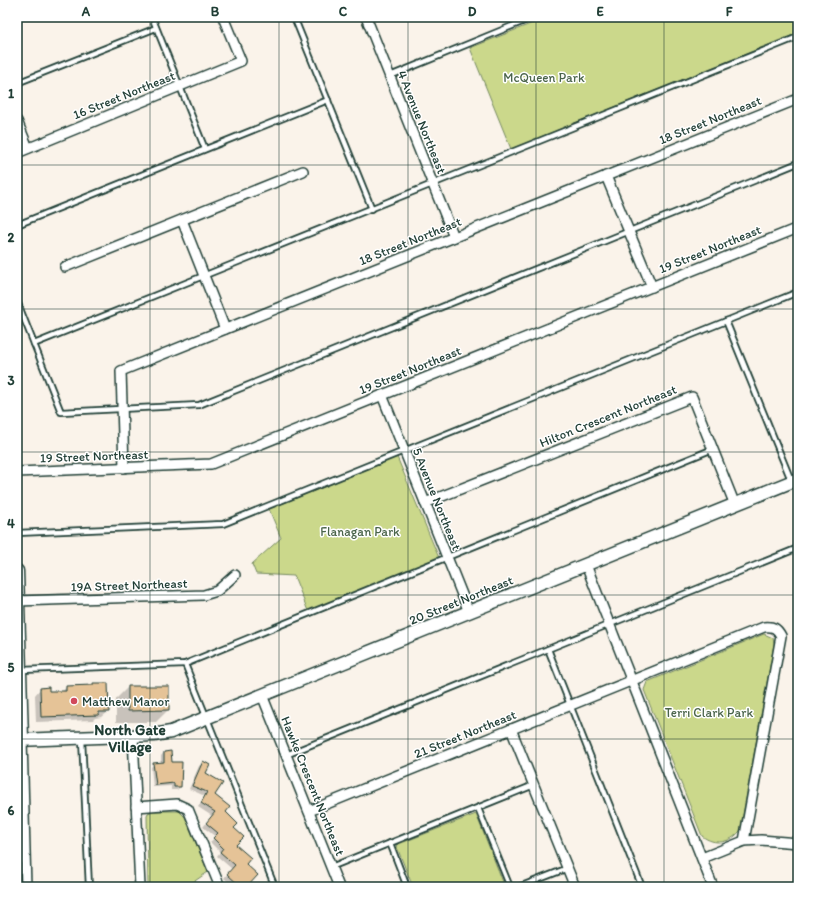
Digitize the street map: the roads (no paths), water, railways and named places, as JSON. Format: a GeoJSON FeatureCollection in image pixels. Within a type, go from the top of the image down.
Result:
{"type":"FeatureCollection","features":[{"type":"Feature","properties":{"kind":"street","name":"16 Street Northeast"},"geometry":{"type":"LineString","coordinates":[[17,153],[241,61],[223,17]]}},
{"type":"Feature","properties":{"kind":"street","name":"4 Avenue Northeast"},"geometry":{"type":"LineString","coordinates":[[366,17],[454,237]]}},
{"type":"Feature","properties":{"kind":"street","name":"18 Street Northeast"},"geometry":{"type":"LineString","coordinates":[[124,468],[121,371],[798,99]]}},
{"type":"Feature","properties":{"kind":"street"},"geometry":{"type":"LineString","coordinates":[[17,121],[28,148]]}},
{"type":"Feature","properties":{"kind":"street"},"geometry":{"type":"LineString","coordinates":[[65,267],[304,172]]}},
{"type":"Feature","properties":{"kind":"street"},"geometry":{"type":"LineString","coordinates":[[606,176],[652,287]]}},
{"type":"Feature","properties":{"kind":"street"},"geometry":{"type":"LineString","coordinates":[[182,220],[225,329]]}},
{"type":"Feature","properties":{"kind":"street","name":"19 Street Northeast"},"geometry":{"type":"LineString","coordinates":[[17,472],[211,464],[798,228]]}},
{"type":"Feature","properties":{"kind":"street","name":"5 Avenue Northeast"},"geometry":{"type":"LineString","coordinates":[[382,395],[469,612]]}},
{"type":"Feature","properties":{"kind":"street","name":"Hilton Crescent Northeast"},"geometry":{"type":"LineString","coordinates":[[425,503],[692,397],[735,504]]}},
{"type":"Feature","properties":{"kind":"street","name":"20 Street Northeast"},"geometry":{"type":"LineString","coordinates":[[19,739],[154,735],[171,732],[795,481]]}},
{"type":"Feature","properties":{"kind":"street"},"geometry":{"type":"LineString","coordinates":[[586,565],[714,887]]}},
{"type":"Feature","properties":{"kind":"street"},"geometry":{"type":"LineString","coordinates":[[17,571],[20,803],[26,887]]}},
{"type":"Feature","properties":{"kind":"street","name":"19A Street Northeast"},"geometry":{"type":"LineString","coordinates":[[17,601],[204,595],[217,590],[235,575]]}},
{"type":"Feature","properties":{"kind":"street","name":"21 Street Northeast"},"geometry":{"type":"LineString","coordinates":[[309,811],[764,627],[772,626],[778,629],[781,636],[780,646],[744,841]]}},
{"type":"Feature","properties":{"kind":"street","name":"Hawke Crescent Northeast"},"geometry":{"type":"LineString","coordinates":[[262,695],[339,887]]}},
{"type":"Feature","properties":{"kind":"street"},"geometry":{"type":"LineString","coordinates":[[511,729],[575,887]]}},
{"type":"Feature","properties":{"kind":"street"},"geometry":{"type":"LineString","coordinates":[[132,736],[140,887]]}},
{"type":"Feature","properties":{"kind":"street"},"geometry":{"type":"LineString","coordinates":[[136,807],[176,804],[188,809],[220,887]]}},
{"type":"Feature","properties":{"kind":"street"},"geometry":{"type":"LineString","coordinates":[[702,858],[744,841],[761,840],[798,843]]}},
{"type":"Feature","properties":{"kind":"lane"},"geometry":{"type":"LineString","coordinates":[[152,17],[205,149]]}},
{"type":"Feature","properties":{"kind":"lane"},"geometry":{"type":"LineString","coordinates":[[294,17],[372,209]]}},
{"type":"Feature","properties":{"kind":"lane"},"geometry":{"type":"LineString","coordinates":[[390,76],[534,17]]}},
{"type":"Feature","properties":{"kind":"lane"},"geometry":{"type":"LineString","coordinates":[[17,83],[156,28]]}},
{"type":"Feature","properties":{"kind":"lane"},"geometry":{"type":"LineString","coordinates":[[34,344],[798,37]]}},
{"type":"Feature","properties":{"kind":"lane"},"geometry":{"type":"LineString","coordinates":[[17,225],[328,100]]}},
{"type":"Feature","properties":{"kind":"lane"},"geometry":{"type":"LineString","coordinates":[[17,301],[61,412],[199,405],[798,163]]}},
{"type":"Feature","properties":{"kind":"lane"},"geometry":{"type":"LineString","coordinates":[[17,533],[223,524],[798,292]]}},
{"type":"Feature","properties":{"kind":"lane"},"geometry":{"type":"LineString","coordinates":[[726,321],[795,481]]}},
{"type":"Feature","properties":{"kind":"lane"},"geometry":{"type":"LineString","coordinates":[[18,670],[185,664],[713,449]]}},
{"type":"Feature","properties":{"kind":"lane"},"geometry":{"type":"LineString","coordinates":[[286,755],[798,548]]}},
{"type":"Feature","properties":{"kind":"lane"},"geometry":{"type":"LineString","coordinates":[[548,649],[642,887]]}},
{"type":"Feature","properties":{"kind":"lane"},"geometry":{"type":"LineString","coordinates":[[185,664],[275,887]]}},
{"type":"Feature","properties":{"kind":"lane"},"geometry":{"type":"LineString","coordinates":[[82,738],[89,887]]}},
{"type":"Feature","properties":{"kind":"lane"},"geometry":{"type":"LineString","coordinates":[[331,867],[534,785]]}},
{"type":"Feature","properties":{"kind":"lane"},"geometry":{"type":"LineString","coordinates":[[478,808],[510,887]]}},
{"type":"Feature","properties":{"kind":"lane"},"geometry":{"type":"LineString","coordinates":[[390,843],[407,887]]}},
{"type":"Feature","properties":{"kind":"lane"},"geometry":{"type":"LineString","coordinates":[[520,887],[568,868]]}},
{"type":"Feature","properties":{"kind":"place","name":"Matthew Manor"},"geometry":{"type":"Point","coordinates":[74,701]}},
{"type":"Feature","properties":{"kind":"district","name":"North Gate Village"},"geometry":{"type":"Point","coordinates":[130,738]}},
{"type":"Feature","properties":{"kind":"park label","name":"McQueen Park"},"geometry":{"type":"Point","coordinates":[544,77]}},
{"type":"Feature","properties":{"kind":"park label","name":"Flanagan Park"},"geometry":{"type":"Point","coordinates":[360,531]}},
{"type":"Feature","properties":{"kind":"park label","name":"Terri Clark Park"},"geometry":{"type":"Point","coordinates":[709,712]}}]}
